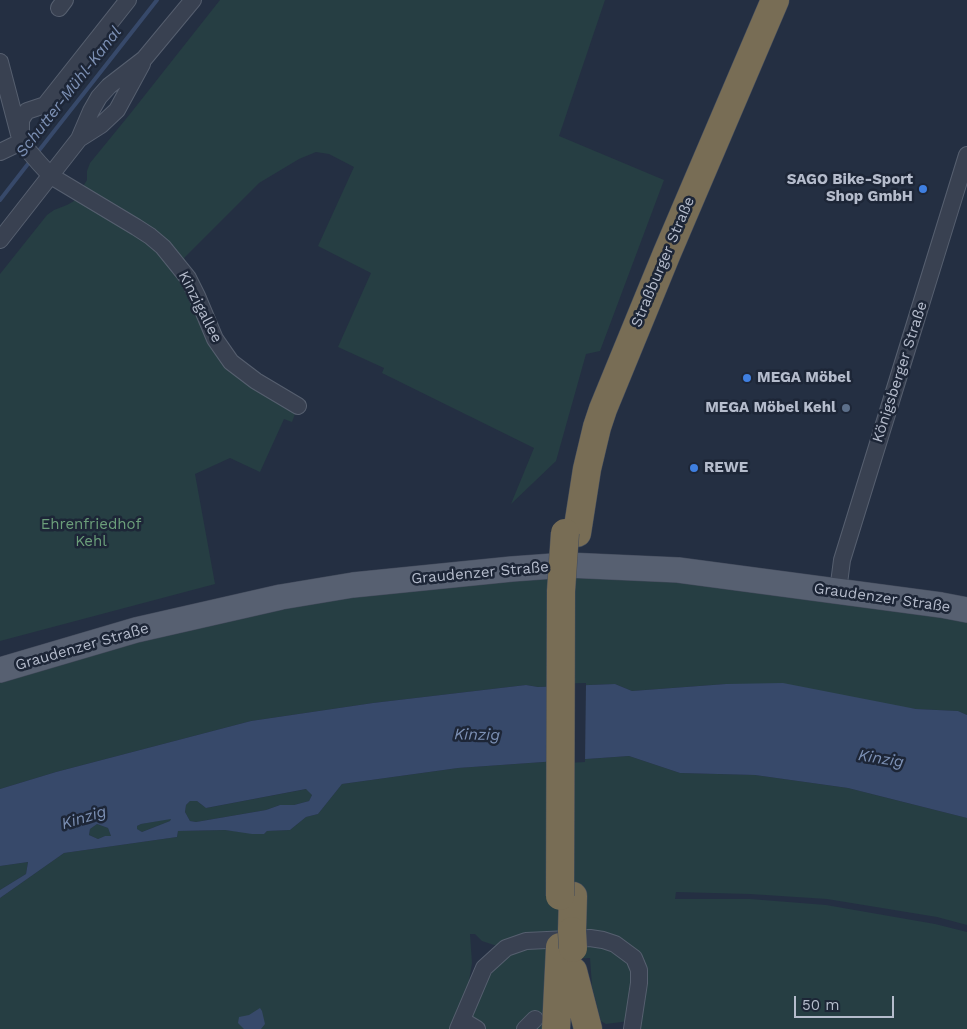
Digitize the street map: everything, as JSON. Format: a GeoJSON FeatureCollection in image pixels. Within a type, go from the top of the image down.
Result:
{"type":"FeatureCollection","features":[{"type":"Feature","properties":{"kind":"highway","name":"Straßburger Straße"},"geometry":{"type":"LineString","coordinates":[[571,533],[568,500],[574,460],[592,395],[756,0]]}},
{"type":"Feature","properties":{"kind":"highway","name":"Straßburger Straße"},"geometry":{"type":"LineString","coordinates":[[571,533],[603,409],[666,253],[776,0]]}},
{"type":"Feature","properties":{"kind":"highway"},"geometry":{"type":"LineString","coordinates":[[571,533],[574,591],[566,896],[571,1029]]}},
{"type":"Feature","properties":{"kind":"highway"},"geometry":{"type":"LineString","coordinates":[[539,1026],[568,946]]}},
{"type":"Feature","properties":{"kind":"highway"},"geometry":{"type":"LineString","coordinates":[[568,946],[588,1029]]}},
{"type":"Feature","properties":{"kind":"main road","name":"Graudenzer Straße"},"geometry":{"type":"LineString","coordinates":[[0,670],[136,630],[281,598],[353,585],[512,568],[567,565],[678,570],[967,610]]}},
{"type":"Feature","properties":{"kind":"street"},"geometry":{"type":"LineString","coordinates":[[21,142],[21,120],[27,111],[45,105],[128,0]]}},
{"type":"Feature","properties":{"kind":"street"},"geometry":{"type":"LineString","coordinates":[[0,240],[79,139],[90,111],[99,96],[144,59],[194,0]]}},
{"type":"Feature","properties":{"kind":"street"},"geometry":{"type":"LineString","coordinates":[[79,139],[101,125],[117,110],[144,59]]}},
{"type":"Feature","properties":{"kind":"street"},"geometry":{"type":"LineString","coordinates":[[0,62],[21,142]]}},
{"type":"Feature","properties":{"kind":"street"},"geometry":{"type":"LineString","coordinates":[[0,152],[21,142]]}},
{"type":"Feature","properties":{"kind":"street","name":"Kinzigallee"},"geometry":{"type":"LineString","coordinates":[[21,142],[51,176],[136,226],[163,247],[188,278],[215,339],[231,362],[256,381],[298,406]]}},
{"type":"Feature","properties":{"kind":"street","name":"Königsberger Straße"},"geometry":{"type":"LineString","coordinates":[[838,591],[842,560],[967,155]]}},
{"type":"Feature","properties":{"kind":"street"},"geometry":{"type":"LineString","coordinates":[[477,1029],[460,1024],[484,968],[506,948],[526,941],[590,938],[615,944],[634,958],[638,970],[639,983],[632,1029]]}},
{"type":"Feature","properties":{"kind":"green space","name":"Ehrenfriedhof Kehl"},"geometry":{"type":"Polygon","coordinates":[[[220,0],[605,0],[559,136],[664,180],[600,351],[586,354],[556,461],[511,504],[534,448],[382,373],[384,368],[338,347],[371,273],[318,246],[354,167],[329,154],[316,152],[299,159],[259,183],[184,258],[200,283],[218,328],[236,359],[298,406],[292,422],[284,419],[260,472],[230,458],[195,474],[215,584],[0,641],[0,274],[47,215],[74,201],[87,180],[87,171],[90,163],[220,0]]]}},
{"type":"Feature","properties":{"kind":"green space"},"geometry":{"type":"Polygon","coordinates":[[[533,573],[676,579],[967,618],[967,715],[958,711],[916,709],[726,684],[632,691],[615,684],[538,687],[526,685],[373,703],[251,721],[56,772],[0,789],[0,681],[60,660],[318,599],[533,573]]]}},
{"type":"Feature","properties":{"kind":"green space"},"geometry":{"type":"Polygon","coordinates":[[[629,756],[680,773],[755,775],[848,788],[967,818],[967,925],[937,917],[827,899],[676,892],[675,899],[750,899],[826,905],[935,924],[967,932],[967,1029],[638,1029],[629,1021],[606,1024],[601,1021],[592,986],[590,958],[547,960],[549,1029],[0,1029],[0,898],[64,853],[177,837],[178,831],[225,830],[264,834],[267,831],[290,830],[306,817],[318,814],[342,784],[458,768],[629,756]],[[470,934],[472,963],[469,981],[485,982],[504,957],[500,947],[482,941],[475,934],[470,934]]]}},
{"type":"Feature","properties":{"kind":"green space"},"geometry":{"type":"Polygon","coordinates":[[[307,789],[312,795],[309,801],[294,805],[280,805],[266,810],[196,822],[190,821],[185,812],[186,805],[190,801],[197,801],[206,808],[307,789]]]}},
{"type":"Feature","properties":{"kind":"green space"},"geometry":{"type":"Polygon","coordinates":[[[172,818],[170,821],[142,832],[137,829],[137,826],[141,824],[172,818]]]}},
{"type":"Feature","properties":{"kind":"green space"},"geometry":{"type":"Polygon","coordinates":[[[97,824],[108,828],[111,836],[98,839],[89,835],[90,829],[97,824]]]}},
{"type":"Feature","properties":{"kind":"green space"},"geometry":{"type":"Polygon","coordinates":[[[28,862],[26,874],[0,890],[0,866],[28,862]]]}},
{"type":"Feature","properties":{"kind":"water","name":"Kinzig"},"geometry":{"type":"Polygon","coordinates":[[[783,683],[916,709],[958,711],[967,715],[967,818],[848,788],[755,775],[680,773],[629,756],[458,768],[342,784],[318,814],[306,817],[290,830],[267,831],[264,834],[225,830],[178,831],[177,837],[64,853],[0,898],[0,890],[26,874],[28,862],[0,866],[0,789],[56,772],[251,721],[373,703],[526,685],[538,687],[615,684],[632,691],[726,684],[783,683]],[[306,789],[206,808],[197,801],[190,801],[186,805],[185,812],[190,821],[196,822],[266,810],[280,805],[294,805],[309,801],[312,795],[306,789]],[[171,819],[137,826],[137,829],[142,832],[171,819]],[[97,824],[90,829],[89,835],[98,839],[111,836],[108,828],[97,824]]]}},
{"type":"Feature","properties":{"kind":"water"},"geometry":{"type":"Polygon","coordinates":[[[260,1008],[265,1024],[261,1029],[244,1029],[238,1023],[239,1017],[249,1015],[260,1008]]]}},
{"type":"Feature","properties":{"kind":"pier"},"geometry":{"type":"Polygon","coordinates":[[[586,683],[585,762],[548,764],[549,684],[586,683]]]}},
{"type":"Feature","properties":{"kind":"waterway","name":"Schutter-Mühl-Kanal"},"geometry":{"type":"LineString","coordinates":[[37,153],[157,0]]}},
{"type":"Feature","properties":{"kind":"waterway","name":"Schutter-Mühl-Kanal"},"geometry":{"type":"LineString","coordinates":[[0,200],[31,160]]}},
{"type":"Feature","properties":{"kind":"place","name":"SAGO Bike-Sport Shop GmbH"},"geometry":{"type":"Point","coordinates":[923,189]}},
{"type":"Feature","properties":{"kind":"place","name":"MEGA Möbel"},"geometry":{"type":"Point","coordinates":[747,378]}},
{"type":"Feature","properties":{"kind":"place","name":"MEGA Möbel Kehl"},"geometry":{"type":"Point","coordinates":[846,408]}},
{"type":"Feature","properties":{"kind":"place","name":"REWE"},"geometry":{"type":"Point","coordinates":[694,468]}}]}
